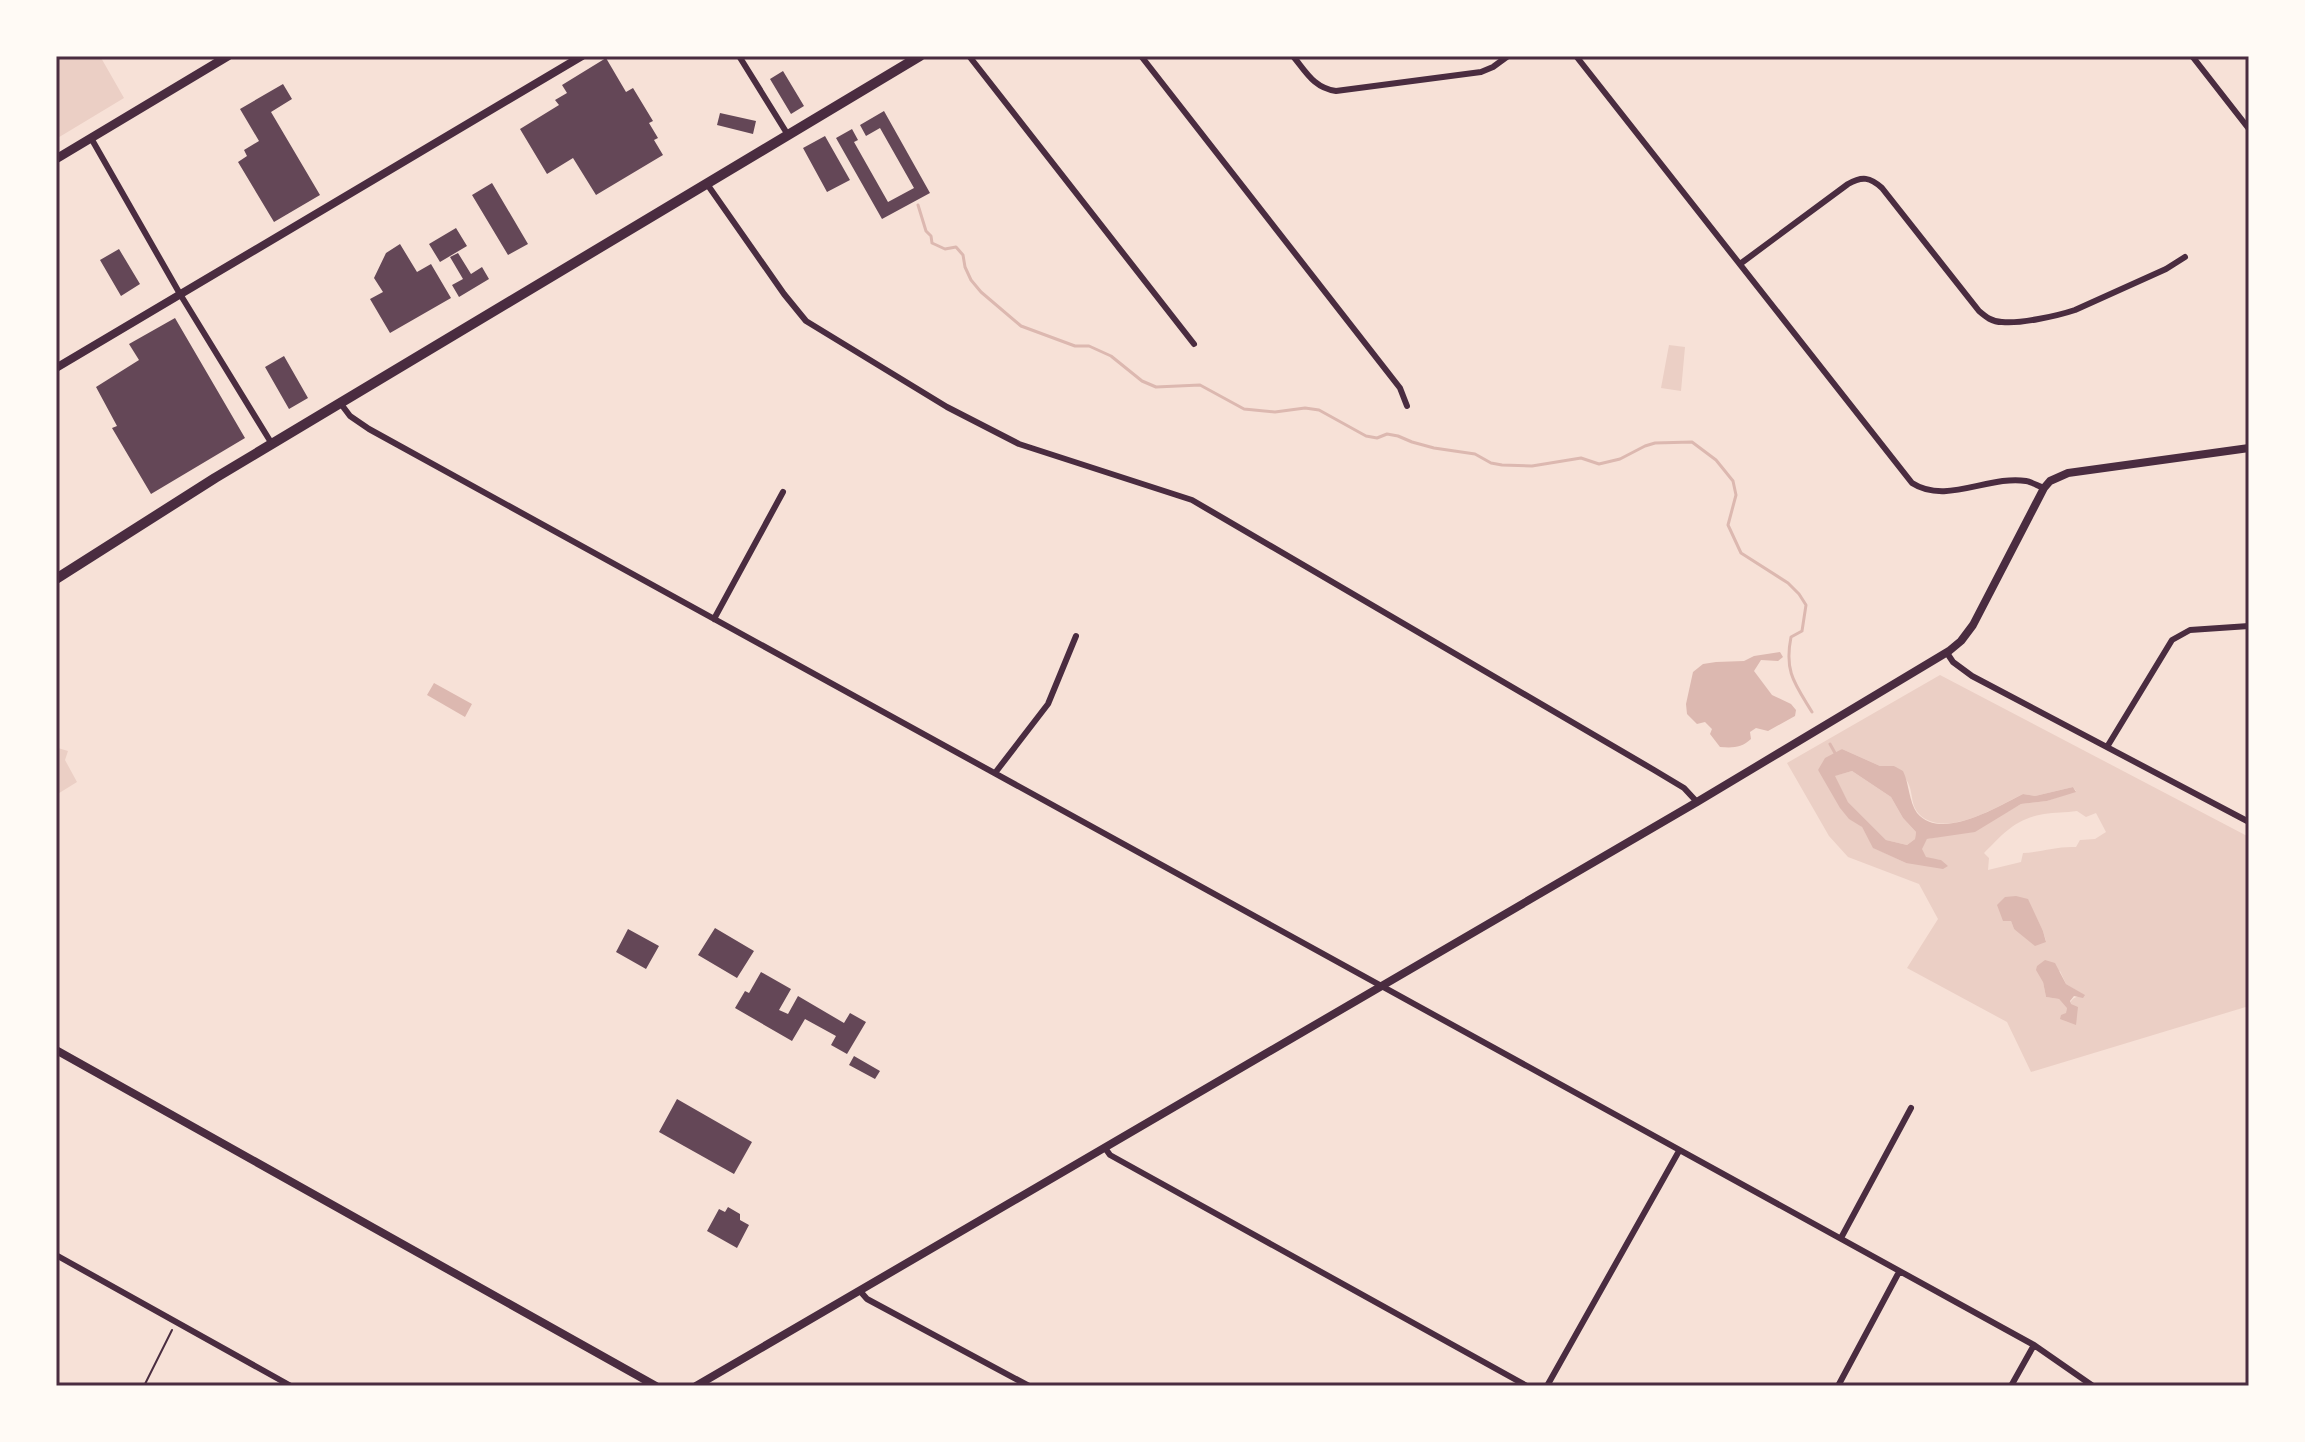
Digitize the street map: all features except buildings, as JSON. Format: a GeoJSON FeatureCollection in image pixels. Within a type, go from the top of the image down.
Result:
{"type":"FeatureCollection","features":[{"type":"Feature","properties":{"kind":"highway"},"geometry":{"type":"LineString","coordinates":[[56,579],[215,478],[920,56]]}},
{"type":"Feature","properties":{"kind":"main road"},"geometry":{"type":"LineString","coordinates":[[56,159],[228,56]]}},
{"type":"Feature","properties":{"kind":"street"},"geometry":{"type":"LineString","coordinates":[[56,368],[582,56]]}},
{"type":"Feature","properties":{"kind":"street"},"geometry":{"type":"LineString","coordinates":[[739,56],[788,136]]}},
{"type":"Feature","properties":{"kind":"street"},"geometry":{"type":"LineString","coordinates":[[969,56],[1194,344]]}},
{"type":"Feature","properties":{"kind":"street"},"geometry":{"type":"LineString","coordinates":[[1141,56],[1400,388],[1407,406]]}},
{"type":"Feature","properties":{"kind":"street"},"geometry":{"type":"LineString","coordinates":[[1293,56],[1313,82],[1336,91],[1481,72],[1508,56]]}},
{"type":"Feature","properties":{"kind":"street"},"geometry":{"type":"LineString","coordinates":[[1576,56],[1905,475],[1920,488],[1940,491],[2008,481],[2027,481],[2044,488]]}},
{"type":"Feature","properties":{"kind":"street"},"geometry":{"type":"LineString","coordinates":[[2192,56],[2249,129]]}},
{"type":"Feature","properties":{"kind":"street"},"geometry":{"type":"LineString","coordinates":[[91,138],[180,294],[272,444]]}},
{"type":"Feature","properties":{"kind":"street"},"geometry":{"type":"LineString","coordinates":[[1740,264],[1859,178],[1873,179],[1882,188],[1979,311],[1990,320],[2003,323],[2075,310],[2185,257]]}},
{"type":"Feature","properties":{"kind":"street"},"geometry":{"type":"LineString","coordinates":[[707,184],[806,321],[994,433],[1019,444],[1192,500],[1654,770],[1684,788],[1697,802]]}},
{"type":"Feature","properties":{"kind":"street"},"geometry":{"type":"LineString","coordinates":[[341,404],[350,416],[369,429],[2034,1345],[2093,1386]]}},
{"type":"Feature","properties":{"kind":"street"},"geometry":{"type":"LineString","coordinates":[[696,1386],[1947,653],[1968,632],[2050,481],[2068,473],[2249,448]]}},
{"type":"Feature","properties":{"kind":"street"},"geometry":{"type":"LineString","coordinates":[[714,619],[783,492]]}},
{"type":"Feature","properties":{"kind":"street"},"geometry":{"type":"LineString","coordinates":[[2107,747],[2172,640],[2190,630],[2249,626]]}},
{"type":"Feature","properties":{"kind":"street"},"geometry":{"type":"LineString","coordinates":[[995,773],[1048,704],[1076,636]]}},
{"type":"Feature","properties":{"kind":"street"},"geometry":{"type":"LineString","coordinates":[[1947,653],[1953,662],[1972,676],[2249,822]]}},
{"type":"Feature","properties":{"kind":"street"},"geometry":{"type":"LineString","coordinates":[[56,1050],[656,1386]]}},
{"type":"Feature","properties":{"kind":"street"},"geometry":{"type":"LineString","coordinates":[[1841,1238],[1911,1108]]}},
{"type":"Feature","properties":{"kind":"street"},"geometry":{"type":"LineString","coordinates":[[1105,1148],[1110,1155],[1527,1386]]}},
{"type":"Feature","properties":{"kind":"street"},"geometry":{"type":"LineString","coordinates":[[1547,1386],[1679,1151]]}},
{"type":"Feature","properties":{"kind":"street"},"geometry":{"type":"LineString","coordinates":[[56,1255],[291,1386]]}},
{"type":"Feature","properties":{"kind":"street"},"geometry":{"type":"LineString","coordinates":[[1838,1386],[1899,1272]]}},
{"type":"Feature","properties":{"kind":"street"},"geometry":{"type":"LineString","coordinates":[[860,1291],[868,1300],[1029,1386]]}},
{"type":"Feature","properties":{"kind":"street"},"geometry":{"type":"LineString","coordinates":[[2011,1386],[2034,1345]]}},
{"type":"Feature","properties":{"kind":"path"},"geometry":{"type":"LineString","coordinates":[[144,1386],[177,1323]]}},
{"type":"Feature","properties":{"kind":"shaded area"},"geometry":{"type":"Polygon","coordinates":[[[56,56],[100,56],[124,98],[56,139],[56,56]]]}},
{"type":"Feature","properties":{"kind":"shaded area"},"geometry":{"type":"Polygon","coordinates":[[[1669,345],[1685,347],[1681,391],[1661,388],[1669,345]]]}},
{"type":"Feature","properties":{"kind":"shaded area"},"geometry":{"type":"Polygon","coordinates":[[[1780,652],[1783,657],[1778,661],[1761,660],[1754,671],[1772,695],[1791,704],[1796,710],[1795,716],[1768,731],[1756,728],[1750,732],[1751,739],[1740,746],[1720,747],[1710,734],[1712,729],[1705,722],[1697,724],[1687,714],[1686,704],[1693,672],[1703,664],[1744,661],[1754,656],[1780,652]]]}},
{"type":"Feature","properties":{"kind":"shaded area"},"geometry":{"type":"Polygon","coordinates":[[[1940,675],[2249,837],[2249,1006],[2031,1072],[2007,1022],[1907,968],[1938,919],[1919,884],[1848,857],[1829,836],[1787,763],[1940,675]],[[1842,749],[1818,770],[1862,827],[1874,848],[1906,863],[1941,860],[1926,858],[1921,849],[1927,839],[1998,817],[2021,804],[2047,801],[2076,791],[2073,787],[2035,796],[2023,794],[1971,818],[1943,824],[1930,821],[1916,811],[1908,782],[1894,766],[1880,766],[1842,749]],[[2077,811],[2048,813],[2025,819],[1998,839],[1984,853],[1989,858],[1988,870],[2021,862],[2023,853],[2076,847],[2080,840],[2095,839],[2106,832],[2096,813],[2086,817],[2077,811]],[[2027,899],[2011,921],[2014,929],[2046,941],[2027,899]],[[2060,971],[2043,982],[2046,997],[2059,999],[2067,1007],[2066,1022],[2071,1001],[2084,995],[2066,984],[2060,971]]]}},
{"type":"Feature","properties":{"kind":"shaded area"},"geometry":{"type":"Polygon","coordinates":[[[434,683],[472,704],[465,717],[427,695],[434,683]]]}},
{"type":"Feature","properties":{"kind":"shaded area"},"geometry":{"type":"Polygon","coordinates":[[[58,748],[68,751],[65,760],[77,782],[56,795],[58,748]]]}},
{"type":"Feature","properties":{"kind":"shaded area"},"geometry":{"type":"Polygon","coordinates":[[[1842,749],[1880,766],[1894,766],[1903,771],[1917,813],[1927,821],[1940,824],[1970,819],[2023,794],[2035,796],[2073,787],[2076,792],[2047,801],[2021,804],[1975,832],[1927,839],[1922,849],[1926,857],[1941,860],[1948,866],[1943,869],[1906,863],[1873,848],[1862,827],[1849,819],[1840,808],[1818,770],[1825,758],[1842,749]],[[1852,771],[1835,776],[1848,802],[1886,840],[1907,845],[1915,839],[1916,832],[1903,818],[1891,797],[1852,771]]]}},
{"type":"Feature","properties":{"kind":"shaded area"},"geometry":{"type":"Polygon","coordinates":[[[1852,771],[1891,797],[1903,818],[1916,832],[1915,839],[1907,845],[1886,840],[1848,802],[1834,776],[1852,771]]]}},
{"type":"Feature","properties":{"kind":"shaded area"},"geometry":{"type":"Polygon","coordinates":[[[2005,897],[2028,899],[2046,942],[2035,946],[2014,929],[2011,921],[2003,921],[1997,905],[2005,897]]]}},
{"type":"Feature","properties":{"kind":"shaded area"},"geometry":{"type":"Polygon","coordinates":[[[2045,960],[2055,963],[2066,984],[2085,995],[2083,998],[2074,996],[2070,1001],[2078,1007],[2076,1025],[2060,1019],[2067,1008],[2059,999],[2046,997],[2036,970],[2045,960]]]}},
{"type":"Feature","properties":{"kind":"waterway"},"geometry":{"type":"LineString","coordinates":[[918,205],[932,243],[945,249],[956,247],[963,255],[971,280],[1021,326],[1075,346],[1089,346],[1111,356],[1142,381],[1156,387],[1200,385],[1244,409],[1275,412],[1305,408],[1319,410],[1366,436],[1398,436],[1434,448],[1475,454],[1502,465],[1532,466],[1581,458],[1599,464],[1620,459],[1655,443],[1692,442],[1716,460],[1733,481],[1736,495],[1728,525],[1741,553],[1788,583],[1806,605],[1802,631],[1791,637],[1789,660],[1796,685],[1812,712]]}},
{"type":"Feature","properties":{"kind":"waterway"},"geometry":{"type":"LineString","coordinates":[[1830,744],[1835,753]]}}]}
